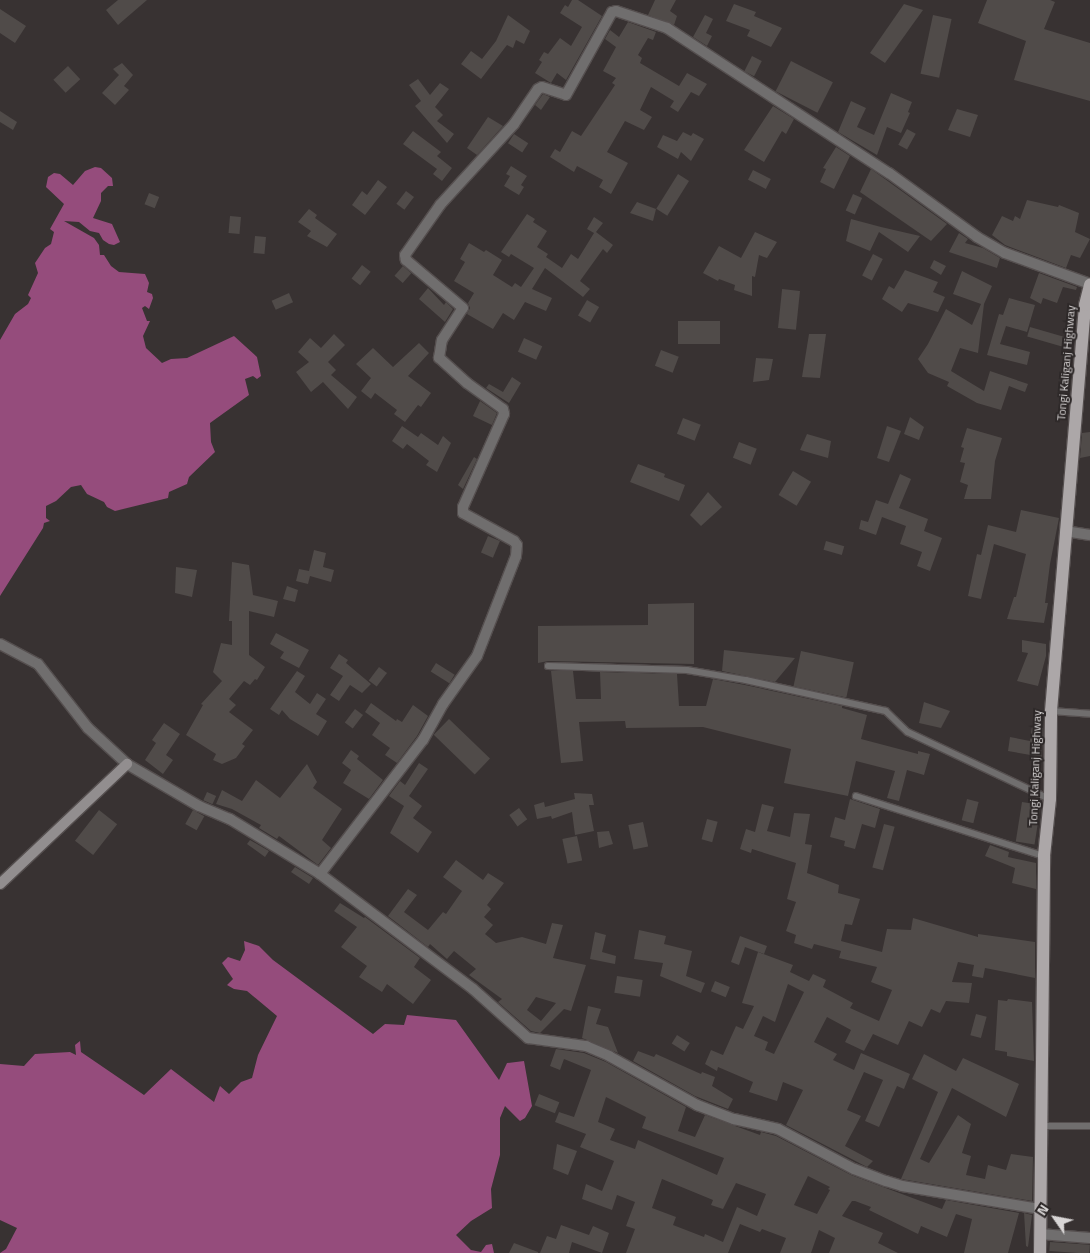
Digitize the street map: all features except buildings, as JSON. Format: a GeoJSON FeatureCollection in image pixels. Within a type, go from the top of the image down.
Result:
{"type":"FeatureCollection","features":[{"type":"Feature","properties":{"kind":"main road","name":"Tongi Kaliganj Highway"},"geometry":{"type":"LineString","coordinates":[[1040,1253],[1044,856],[1050,799],[1051,710],[1085,305],[1090,285]]}},
{"type":"Feature","properties":{"kind":"street"},"geometry":{"type":"LineString","coordinates":[[320,874],[423,740],[443,704],[477,656],[516,556],[517,545],[514,541],[463,513],[504,414],[503,409],[466,384],[438,358],[442,340],[463,308],[406,260],[405,255],[440,205],[514,124],[538,89],[542,87],[566,95],[612,12],[616,11],[667,28],[793,109],[984,241],[1005,253],[1090,285]]}},
{"type":"Feature","properties":{"kind":"street"},"geometry":{"type":"LineString","coordinates":[[1065,531],[1090,535]]}},
{"type":"Feature","properties":{"kind":"street"},"geometry":{"type":"LineString","coordinates":[[0,644],[38,664],[88,728],[127,764],[191,801],[230,820],[320,874],[473,989],[528,1038],[586,1046],[609,1056],[697,1105],[734,1119],[778,1129],[854,1169],[886,1181],[902,1186],[1039,1210]]}},
{"type":"Feature","properties":{"kind":"street"},"geometry":{"type":"LineString","coordinates":[[0,884],[127,764]]}},
{"type":"Feature","properties":{"kind":"street"},"geometry":{"type":"LineString","coordinates":[[1040,1234],[1090,1238]]}},
{"type":"Feature","properties":{"kind":"lane"},"geometry":{"type":"LineString","coordinates":[[548,666],[687,670],[746,680],[886,711],[908,732],[1050,799]]}},
{"type":"Feature","properties":{"kind":"lane"},"geometry":{"type":"LineString","coordinates":[[1051,710],[1090,714]]}},
{"type":"Feature","properties":{"kind":"lane"},"geometry":{"type":"LineString","coordinates":[[856,796],[1044,856]]}},
{"type":"Feature","properties":{"kind":"lane"},"geometry":{"type":"LineString","coordinates":[[1041,1126],[1090,1126]]}},
{"type":"Feature","properties":{"kind":"shaded area"},"geometry":{"type":"Polygon","coordinates":[[[95,167],[101,168],[112,178],[113,186],[108,186],[101,193],[101,201],[93,218],[112,224],[120,242],[114,245],[109,244],[103,240],[99,233],[90,231],[79,222],[64,221],[94,238],[99,245],[100,255],[104,255],[111,266],[119,272],[145,274],[149,283],[147,292],[152,294],[153,298],[149,309],[145,306],[142,308],[147,321],[150,321],[143,336],[146,348],[162,363],[171,359],[187,358],[234,336],[257,357],[261,376],[257,379],[253,376],[245,379],[249,395],[210,423],[211,442],[215,452],[189,477],[187,484],[169,492],[168,498],[115,511],[107,507],[104,502],[87,494],[81,485],[71,487],[56,501],[46,506],[46,518],[50,521],[44,523],[43,528],[0,596],[0,340],[15,314],[28,304],[31,298],[28,295],[38,273],[35,263],[45,248],[51,244],[54,232],[50,229],[64,204],[46,187],[48,177],[54,173],[60,174],[73,185],[85,171],[95,167]]]}},
{"type":"Feature","properties":{"kind":"shaded area"},"geometry":{"type":"Polygon","coordinates":[[[244,941],[259,946],[273,960],[373,1034],[385,1024],[404,1025],[407,1015],[456,1020],[499,1080],[507,1063],[524,1061],[532,1106],[525,1118],[520,1121],[505,1106],[500,1118],[500,1155],[491,1189],[492,1208],[471,1221],[456,1235],[471,1250],[481,1252],[486,1245],[492,1244],[494,1253],[0,1253],[6,1249],[17,1228],[0,1220],[0,1064],[24,1066],[35,1054],[70,1052],[76,1055],[75,1045],[80,1041],[81,1052],[144,1095],[171,1069],[214,1102],[220,1086],[229,1094],[241,1082],[252,1078],[258,1055],[277,1016],[247,991],[234,989],[227,985],[233,979],[222,963],[228,957],[240,961],[245,950],[244,941]]]}}]}
